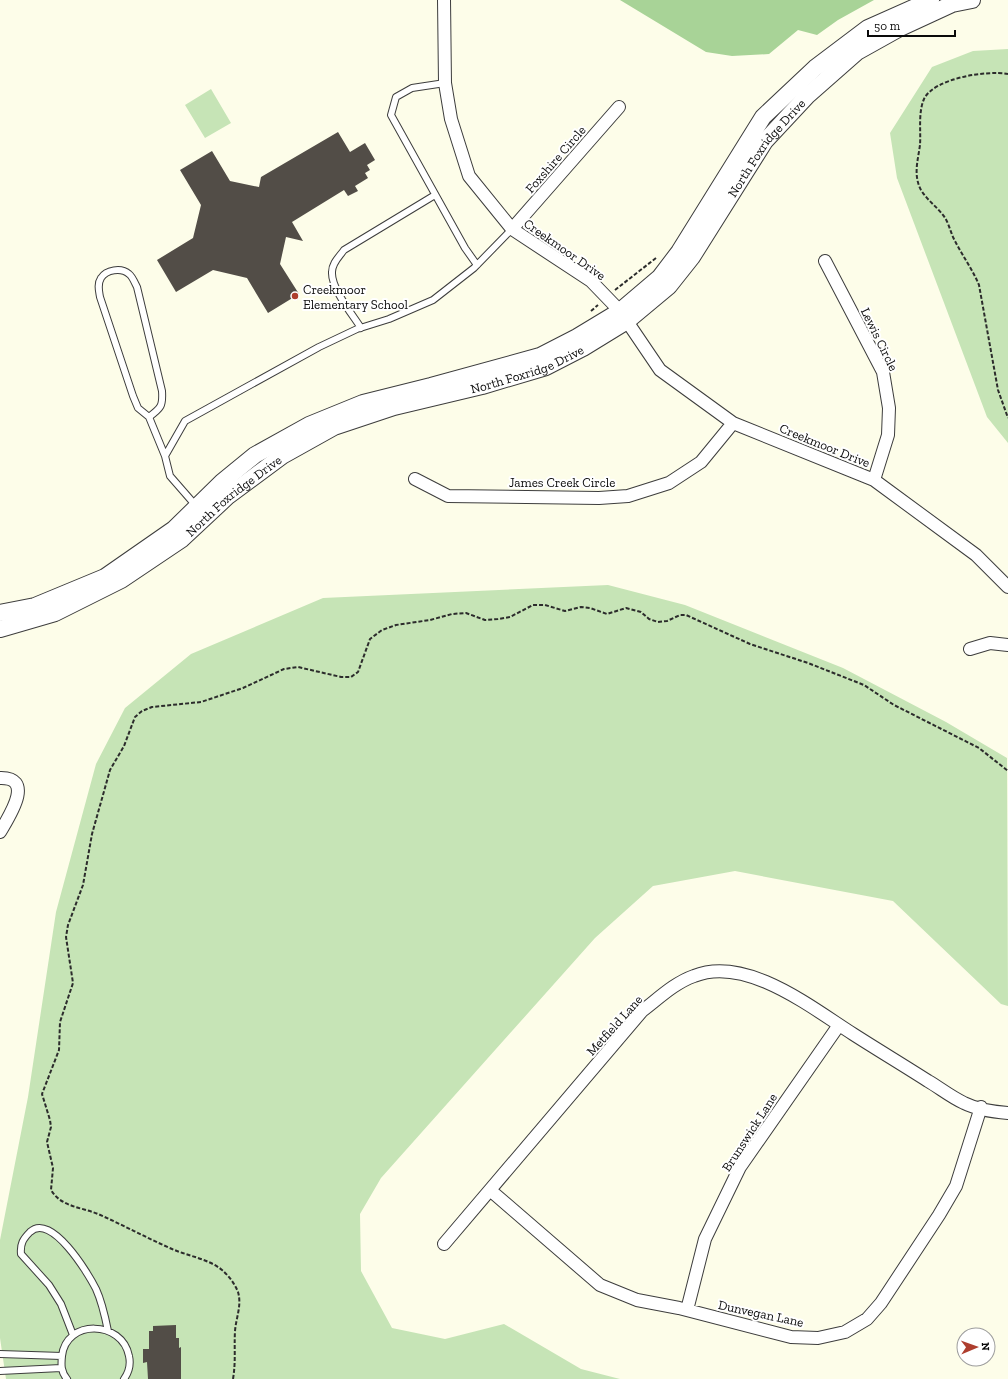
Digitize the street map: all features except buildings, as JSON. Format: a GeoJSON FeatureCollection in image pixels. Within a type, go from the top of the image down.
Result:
{"type":"FeatureCollection","features":[{"type":"Feature","properties":{"kind":"street","name":"Creekmoor Drive"},"geometry":{"type":"LineString","coordinates":[[444,0],[445,83],[451,119],[469,176],[512,229],[591,281],[624,316],[660,370],[734,422],[874,480],[976,555],[1008,586]]}},
{"type":"Feature","properties":{"kind":"street","name":"North Foxridge Drive"},"geometry":{"type":"LineString","coordinates":[[624,316],[660,277],[674,258],[763,117],[815,68],[868,28],[932,0]]}},
{"type":"Feature","properties":{"kind":"street","name":"North Foxridge Drive"},"geometry":{"type":"LineString","coordinates":[[0,629],[55,613],[113,584],[182,539],[222,482],[255,455],[309,425],[363,403],[540,356],[577,337],[624,316],[668,286],[692,257],[764,141],[808,96],[857,52],[900,28],[952,4],[972,0]]}},
{"type":"Feature","properties":{"kind":"street","name":"Foxshire Circle"},"geometry":{"type":"LineString","coordinates":[[512,229],[618,107]]}},
{"type":"Feature","properties":{"kind":"street","name":"Lewis Circle"},"geometry":{"type":"LineString","coordinates":[[825,261],[883,372],[889,408],[888,435],[874,480]]}},
{"type":"Feature","properties":{"kind":"street","name":"James Creek Circle"},"geometry":{"type":"LineString","coordinates":[[415,479],[448,496],[599,498],[628,496],[669,483],[701,462],[734,422]]}},
{"type":"Feature","properties":{"kind":"street","name":"North Foxridge Drive"},"geometry":{"type":"LineString","coordinates":[[0,613],[35,606],[105,577],[202,511]]}},
{"type":"Feature","properties":{"kind":"street"},"geometry":{"type":"LineString","coordinates":[[970,650],[990,643],[1008,644]]}},
{"type":"Feature","properties":{"kind":"street"},"geometry":{"type":"LineString","coordinates":[[0,778],[7,778],[14,782],[18,788],[19,797],[0,832]]}},
{"type":"Feature","properties":{"kind":"street","name":"Metfield Lane"},"geometry":{"type":"LineString","coordinates":[[444,1244],[642,1011],[676,985],[695,975],[712,972],[726,972],[752,976],[789,992],[839,1025],[965,1103],[1008,1113]]}},
{"type":"Feature","properties":{"kind":"street","name":"Brunswick Lane"},"geometry":{"type":"LineString","coordinates":[[687,1310],[705,1239],[740,1167],[839,1025]]}},
{"type":"Feature","properties":{"kind":"street","name":"Dunvegan Lane"},"geometry":{"type":"LineString","coordinates":[[490,1190],[600,1285],[636,1300],[687,1310],[791,1337],[818,1338],[845,1332],[867,1319],[881,1303],[939,1215],[956,1186],[981,1107]]}},
{"type":"Feature","properties":{"kind":"lane"},"geometry":{"type":"LineString","coordinates":[[445,83],[412,88],[396,97],[391,115],[465,248],[477,265]]}},
{"type":"Feature","properties":{"kind":"lane"},"geometry":{"type":"LineString","coordinates":[[361,328],[336,288],[332,272],[335,261],[344,250],[435,195]]}},
{"type":"Feature","properties":{"kind":"lane"},"geometry":{"type":"LineString","coordinates":[[165,456],[185,421],[319,347],[361,328],[389,319],[433,300],[477,265],[512,229]]}},
{"type":"Feature","properties":{"kind":"lane"},"geometry":{"type":"LineString","coordinates":[[149,417],[159,410],[163,402],[162,391],[137,287],[129,274],[119,270],[108,272],[100,278],[100,297],[133,396],[138,408],[149,417],[165,456],[170,476],[202,511]]}},
{"type":"Feature","properties":{"kind":"lane"},"geometry":{"type":"LineString","coordinates":[[73,1336],[61,1304],[49,1285],[21,1254],[21,1243],[25,1237],[38,1228],[48,1229],[57,1236],[69,1248],[81,1265],[103,1306],[108,1331]]}},
{"type":"Feature","properties":{"kind":"lane"},"geometry":{"type":"LineString","coordinates":[[67,1379],[61,1368],[62,1356],[67,1343],[73,1336],[82,1330],[96,1328],[108,1331],[118,1336],[127,1347],[130,1362],[128,1374],[124,1379]]}},
{"type":"Feature","properties":{"kind":"lane"},"geometry":{"type":"LineString","coordinates":[[0,1354],[62,1356]]}},
{"type":"Feature","properties":{"kind":"lane"},"geometry":{"type":"LineString","coordinates":[[0,1371],[61,1368]]}},
{"type":"Feature","properties":{"kind":"path"},"geometry":{"type":"LineString","coordinates":[[1008,74],[988,73],[969,76],[950,81],[930,92],[924,99],[922,110],[917,177],[921,190],[944,215],[954,237],[974,271],[979,285],[998,390],[1008,418]]}},
{"type":"Feature","properties":{"kind":"path"},"geometry":{"type":"LineString","coordinates":[[590,313],[607,297],[656,259],[660,253]]}},
{"type":"Feature","properties":{"kind":"path"},"geometry":{"type":"LineString","coordinates":[[233,1379],[236,1360],[235,1331],[240,1304],[238,1293],[232,1280],[222,1270],[212,1264],[173,1249],[97,1214],[67,1204],[59,1200],[51,1190],[53,1168],[48,1142],[50,1120],[42,1094],[59,1050],[60,1022],[74,983],[67,948],[68,925],[83,885],[92,834],[110,770],[124,746],[135,717],[142,711],[152,707],[201,702],[243,688],[284,669],[298,667],[341,677],[352,677],[358,672],[370,639],[382,630],[396,625],[466,613],[485,620],[498,619],[510,617],[533,605],[545,605],[565,611],[590,608],[607,614],[626,608],[641,612],[649,620],[658,622],[667,621],[680,615],[686,615],[750,644],[808,663],[864,685],[894,705],[979,748],[1008,771]]}},
{"type":"Feature","properties":{"kind":"green space"},"geometry":{"type":"Polygon","coordinates":[[[620,0],[874,0],[838,20],[817,35],[798,30],[769,54],[732,56],[706,52],[620,0]]]}},
{"type":"Feature","properties":{"kind":"green space"},"geometry":{"type":"Polygon","coordinates":[[[1008,49],[1008,443],[987,417],[897,178],[890,133],[932,67],[973,51],[1008,49]]]}},
{"type":"Feature","properties":{"kind":"green space"},"geometry":{"type":"Polygon","coordinates":[[[211,89],[231,123],[205,138],[185,105],[211,89]]]}},
{"type":"Feature","properties":{"kind":"green space"},"geometry":{"type":"Polygon","coordinates":[[[608,585],[685,605],[843,668],[946,722],[1007,758],[1008,1006],[1001,1004],[893,901],[735,871],[653,886],[595,938],[381,1178],[360,1214],[361,1271],[392,1328],[445,1339],[504,1324],[581,1369],[620,1379],[6,1379],[0,1338],[0,1240],[28,1097],[56,912],[96,764],[125,708],[191,654],[323,598],[608,585]]]}},
{"type":"Feature","properties":{"kind":"place","name":"Creekmoor Elementary School"},"geometry":{"type":"Point","coordinates":[295,296]}}]}
